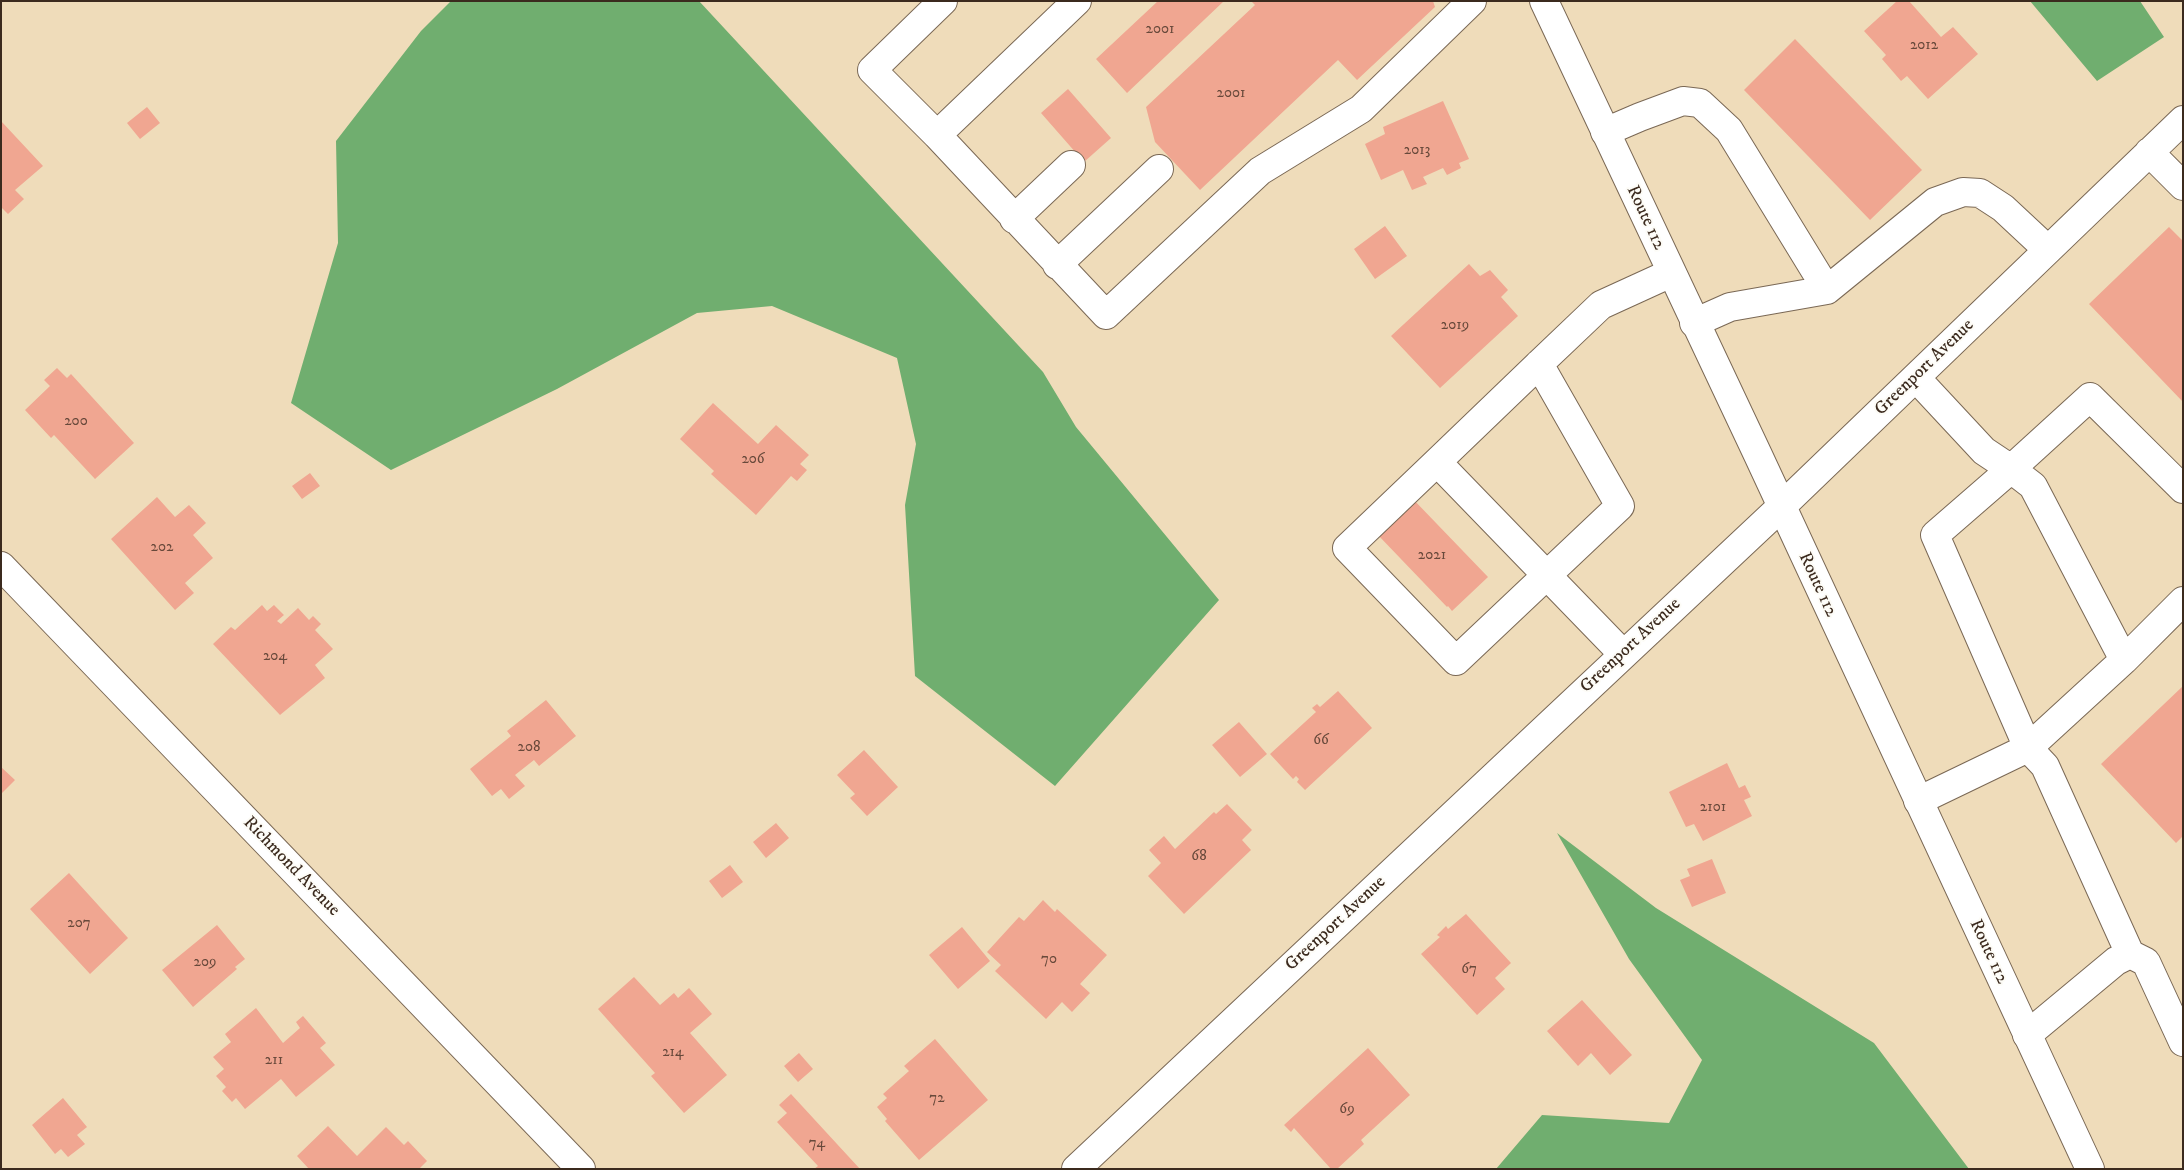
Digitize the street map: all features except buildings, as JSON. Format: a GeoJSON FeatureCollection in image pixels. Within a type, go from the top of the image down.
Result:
{"type":"FeatureCollection","features":[{"type":"Feature","properties":{"kind":"street"},"geometry":{"type":"LineString","coordinates":[[943,1],[872,70],[937,134],[1014,219],[1106,315],[1260,171],[1361,109],[1472,1]]}},
{"type":"Feature","properties":{"kind":"street"},"geometry":{"type":"LineString","coordinates":[[937,134],[1077,1]]}},
{"type":"Feature","properties":{"kind":"street","name":"Route 112"},"geometry":{"type":"LineString","coordinates":[[1544,1],[2090,1169]]}},
{"type":"Feature","properties":{"kind":"street"},"geometry":{"type":"LineString","coordinates":[[1605,132],[1684,101],[1700,103],[1730,130],[1826,290]]}},
{"type":"Feature","properties":{"kind":"street","name":"Greenport Avenue"},"geometry":{"type":"LineString","coordinates":[[1076,1169],[1781,507],[2183,120]]}},
{"type":"Feature","properties":{"kind":"street"},"geometry":{"type":"LineString","coordinates":[[2149,152],[2183,186]]}},
{"type":"Feature","properties":{"kind":"street"},"geometry":{"type":"LineString","coordinates":[[1014,219],[1071,166]]}},
{"type":"Feature","properties":{"kind":"street"},"geometry":{"type":"LineString","coordinates":[[1057,265],[1159,169]]}},
{"type":"Feature","properties":{"kind":"street"},"geometry":{"type":"LineString","coordinates":[[1694,323],[1730,307],[1826,290],[1935,202],[1963,192],[1980,193],[2003,208],[2048,250]]}},
{"type":"Feature","properties":{"kind":"street"},"geometry":{"type":"LineString","coordinates":[[1539,364],[1620,506],[1456,661],[1347,548],[1539,364],[1601,305],[1671,273]]}},
{"type":"Feature","properties":{"kind":"street"},"geometry":{"type":"LineString","coordinates":[[1916,378],[1984,451],[2033,486],[2124,660]]}},
{"type":"Feature","properties":{"kind":"street"},"geometry":{"type":"LineString","coordinates":[[2183,489],[2090,397],[1935,535],[2028,748],[2045,766],[2130,954],[2146,962],[2183,1042]]}},
{"type":"Feature","properties":{"kind":"street"},"geometry":{"type":"LineString","coordinates":[[1437,462],[1623,654]]}},
{"type":"Feature","properties":{"kind":"street","name":"Richmond Avenue"},"geometry":{"type":"LineString","coordinates":[[1,566],[581,1169]]}},
{"type":"Feature","properties":{"kind":"street"},"geometry":{"type":"LineString","coordinates":[[1918,801],[2028,748],[2124,660],[2183,601]]}},
{"type":"Feature","properties":{"kind":"street"},"geometry":{"type":"LineString","coordinates":[[2027,1035],[2116,961],[2130,954]]}},
{"type":"Feature","properties":{"kind":"green space"},"geometry":{"type":"Polygon","coordinates":[[[451,1],[699,1],[1043,372],[1076,427],[1219,600],[1055,786],[915,676],[905,505],[916,444],[897,358],[772,306],[697,313],[557,389],[391,470],[291,403],[338,243],[336,141],[421,31],[451,1]]]}},
{"type":"Feature","properties":{"kind":"green space"},"geometry":{"type":"Polygon","coordinates":[[[2030,1],[2140,1],[2164,37],[2097,81],[2030,1]]]}},
{"type":"Feature","properties":{"kind":"green space"},"geometry":{"type":"Polygon","coordinates":[[[1557,833],[1656,908],[1874,1043],[1969,1169],[1496,1169],[1542,1115],[1669,1123],[1702,1060],[1629,959],[1557,833]]]}}]}
